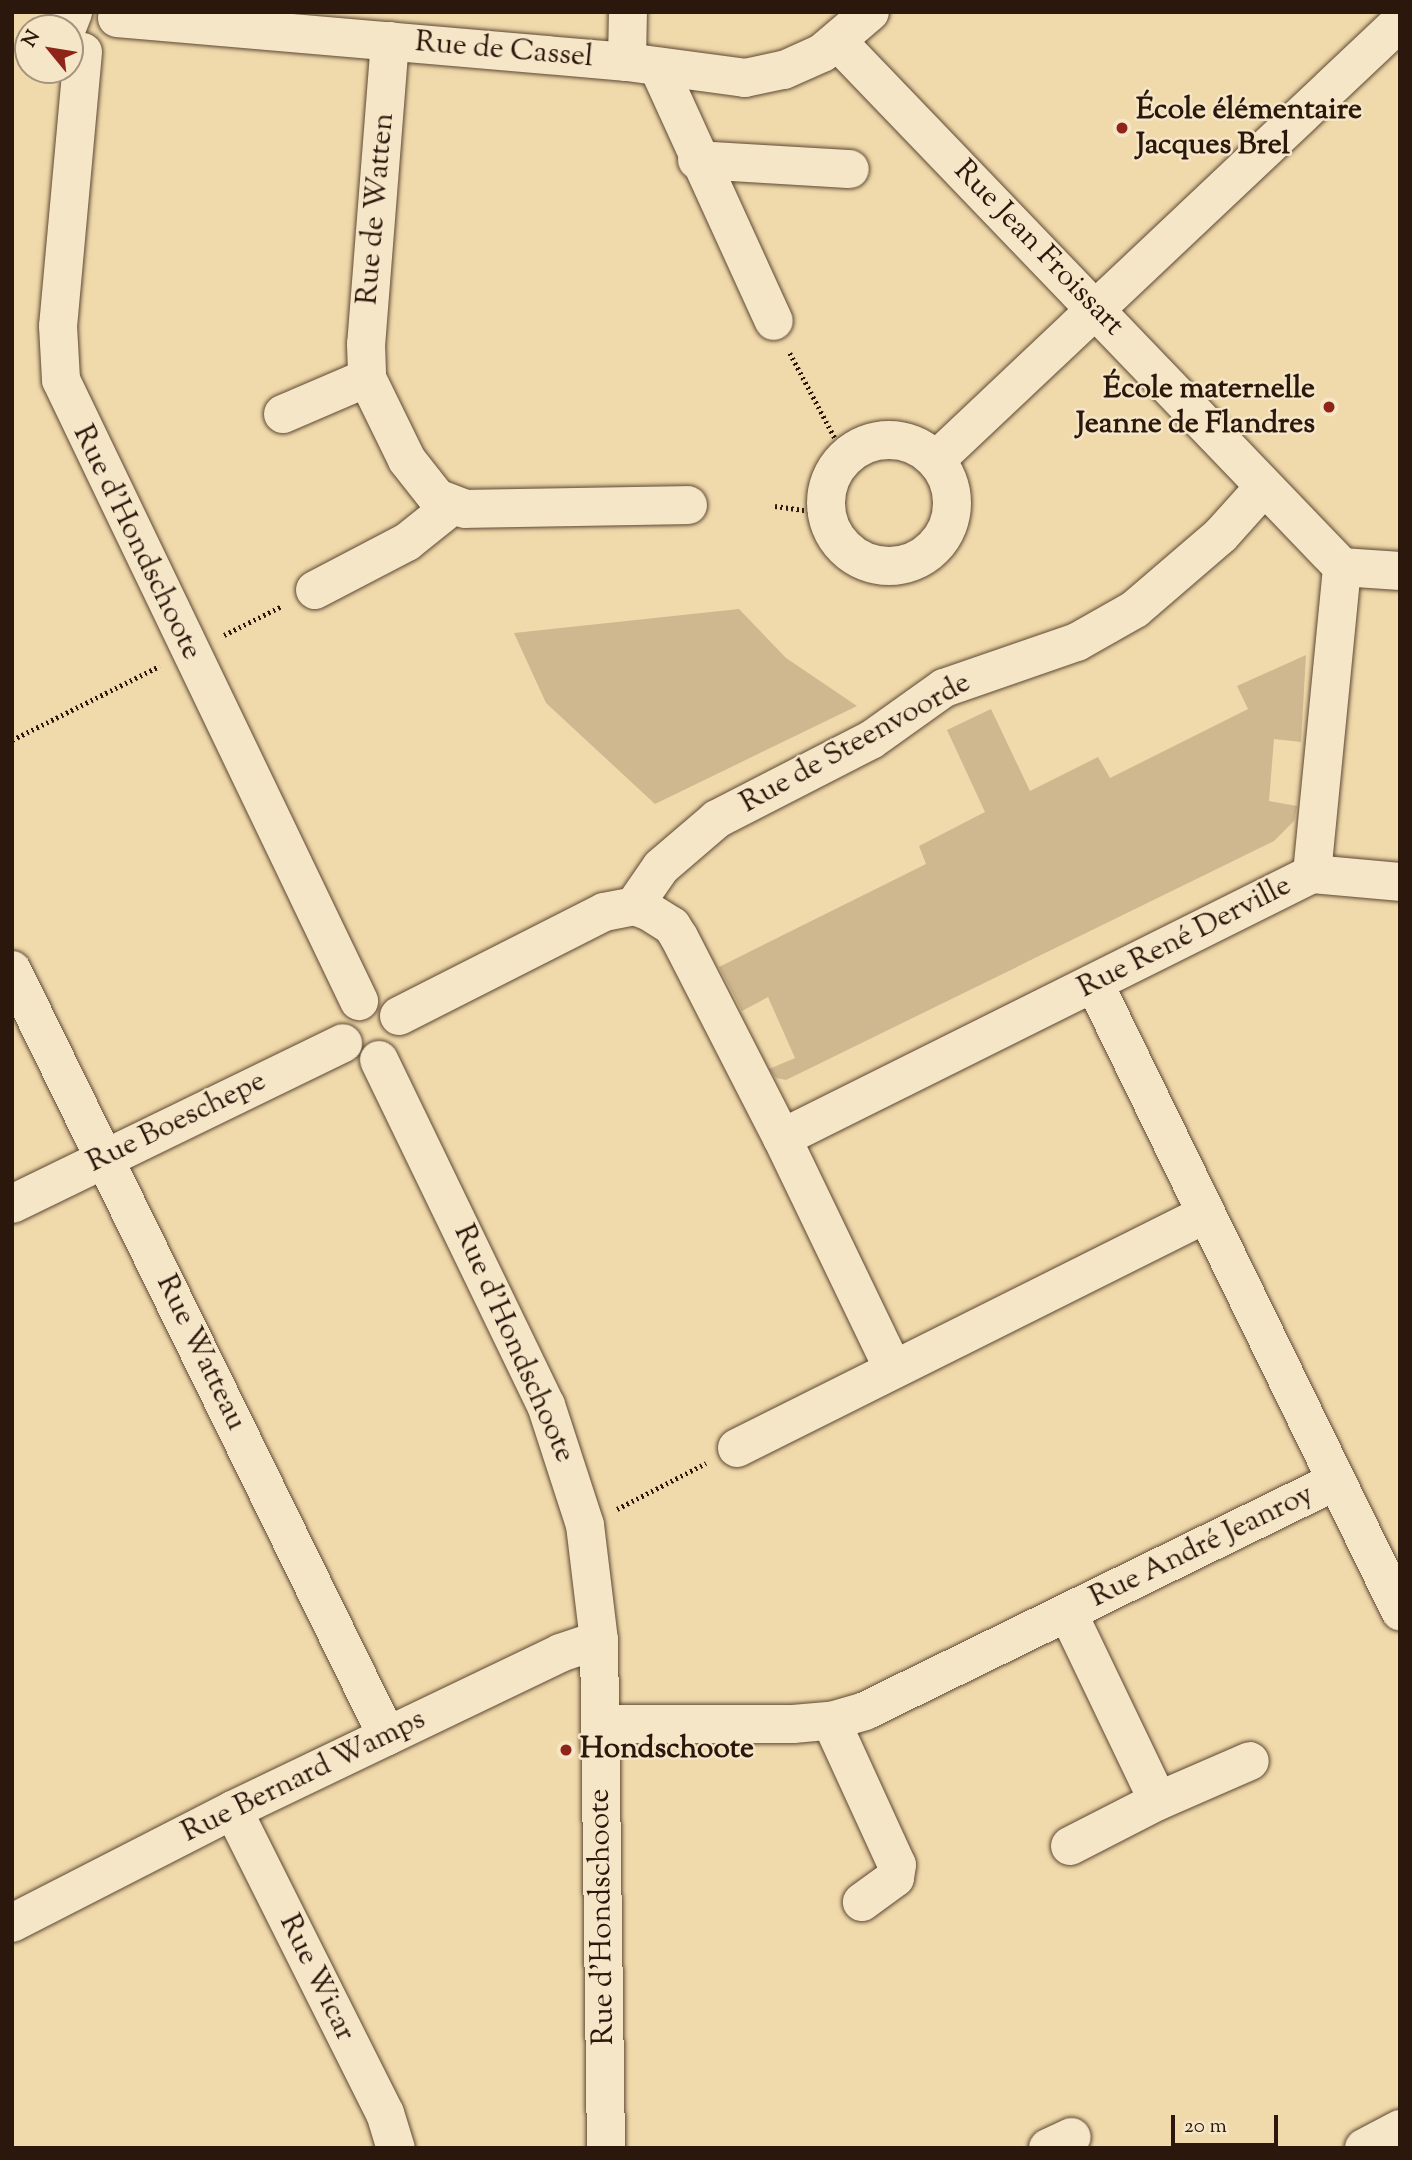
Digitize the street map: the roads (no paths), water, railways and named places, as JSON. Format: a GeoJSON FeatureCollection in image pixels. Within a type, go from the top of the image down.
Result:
{"type":"FeatureCollection","features":[{"type":"Feature","properties":{"kind":"street"},"geometry":{"type":"LineString","coordinates":[[628,12],[642,64],[697,160],[774,321]]}},
{"type":"Feature","properties":{"kind":"street","name":"Rue de Cassel"},"geometry":{"type":"LineString","coordinates":[[84,44],[100,52],[114,43],[116,15],[642,64],[720,78],[763,76],[804,62],[838,42],[870,12]]}},
{"type":"Feature","properties":{"kind":"street"},"geometry":{"type":"LineString","coordinates":[[936,460],[1400,22]]}},
{"type":"Feature","properties":{"kind":"street","name":"Rue de Watten"},"geometry":{"type":"LineString","coordinates":[[390,41],[366,344],[367,378],[407,460],[437,498],[452,506]]}},
{"type":"Feature","properties":{"kind":"street","name":"Rue Jean Froissart"},"geometry":{"type":"LineString","coordinates":[[838,42],[1342,567]]}},
{"type":"Feature","properties":{"kind":"street","name":"Rue d'Hondschoote"},"geometry":{"type":"LineString","coordinates":[[71,84],[58,326],[61,380],[359,1001]]}},
{"type":"Feature","properties":{"kind":"street"},"geometry":{"type":"LineString","coordinates":[[697,160],[850,169]]}},
{"type":"Feature","properties":{"kind":"street"},"geometry":{"type":"LineString","coordinates":[[283,414],[367,378]]}},
{"type":"Feature","properties":{"kind":"street"},"geometry":{"type":"LineString","coordinates":[[881,440],[920,448],[936,460],[948,478],[951,510],[941,540],[926,556],[885,567],[864,563],[846,551],[833,534],[826,513],[829,483],[845,457],[881,440]]}},
{"type":"Feature","properties":{"kind":"street","name":"Rue de Steenvoorde"},"geometry":{"type":"LineString","coordinates":[[634,906],[661,867],[718,819],[871,740],[944,688],[1077,642],[1135,609],[1221,535],[1264,487]]}},
{"type":"Feature","properties":{"kind":"street"},"geometry":{"type":"LineString","coordinates":[[315,590],[407,542],[452,506],[688,505]]}},
{"type":"Feature","properties":{"kind":"street"},"geometry":{"type":"LineString","coordinates":[[1342,567],[1400,571]]}},
{"type":"Feature","properties":{"kind":"street","name":"Rue René Derville"},"geometry":{"type":"LineString","coordinates":[[782,1138],[1312,874],[1342,567]]}},
{"type":"Feature","properties":{"kind":"street"},"geometry":{"type":"LineString","coordinates":[[1312,874],[1400,882]]}},
{"type":"Feature","properties":{"kind":"street"},"geometry":{"type":"LineString","coordinates":[[399,1016],[604,912],[634,906],[662,918],[679,936],[782,1138],[893,1369]]}},
{"type":"Feature","properties":{"kind":"street","name":"Rue Watteau"},"geometry":{"type":"LineString","coordinates":[[12,970],[387,1736]]}},
{"type":"Feature","properties":{"kind":"street"},"geometry":{"type":"LineString","coordinates":[[1094,983],[1400,1611]]}},
{"type":"Feature","properties":{"kind":"street"},"geometry":{"type":"LineString","coordinates":[[359,1001],[384,1001],[399,1016],[401,1040],[392,1053],[379,1060],[359,1058],[343,1043],[342,1020],[359,1001]]}},
{"type":"Feature","properties":{"kind":"street","name":"Rue Boeschepe"},"geometry":{"type":"LineString","coordinates":[[12,1204],[343,1043]]}},
{"type":"Feature","properties":{"kind":"street","name":"Rue d'Hondschoote"},"geometry":{"type":"LineString","coordinates":[[379,1060],[546,1405],[585,1525],[599,1640],[606,2148]]}},
{"type":"Feature","properties":{"kind":"street"},"geometry":{"type":"LineString","coordinates":[[737,1448],[1206,1214]]}},
{"type":"Feature","properties":{"kind":"street","name":"Rue André Jeanroy"},"geometry":{"type":"LineString","coordinates":[[600,1724],[831,1721],[865,1711],[1336,1481]]}},
{"type":"Feature","properties":{"kind":"street","name":"Rue André Jeanroy"},"geometry":{"type":"LineString","coordinates":[[1068,1613],[1158,1801]]}},
{"type":"Feature","properties":{"kind":"street","name":"Rue Bernard Wamps"},"geometry":{"type":"LineString","coordinates":[[12,1923],[233,1810],[560,1653],[599,1640]]}},
{"type":"Feature","properties":{"kind":"street"},"geometry":{"type":"LineString","coordinates":[[831,1721],[897,1864],[895,1878],[862,1902]]}},
{"type":"Feature","properties":{"kind":"street"},"geometry":{"type":"LineString","coordinates":[[1070,1846],[1158,1801],[1250,1761]]}},
{"type":"Feature","properties":{"kind":"street","name":"Rue Wicar"},"geometry":{"type":"LineString","coordinates":[[233,1810],[385,2113],[396,2148]]}},
{"type":"Feature","properties":{"kind":"street"},"geometry":{"type":"LineString","coordinates":[[1364,2148],[1400,2129]]}},
{"type":"Feature","properties":{"kind":"place","name":"École élémentaire Jacques Brel"},"geometry":{"type":"Point","coordinates":[1122,128]}},
{"type":"Feature","properties":{"kind":"place","name":"École maternelle Jeanne de Flandres"},"geometry":{"type":"Point","coordinates":[1329,407]}},
{"type":"Feature","properties":{"kind":"place","name":"Hondschoote"},"geometry":{"type":"Point","coordinates":[566,1750]}}]}
